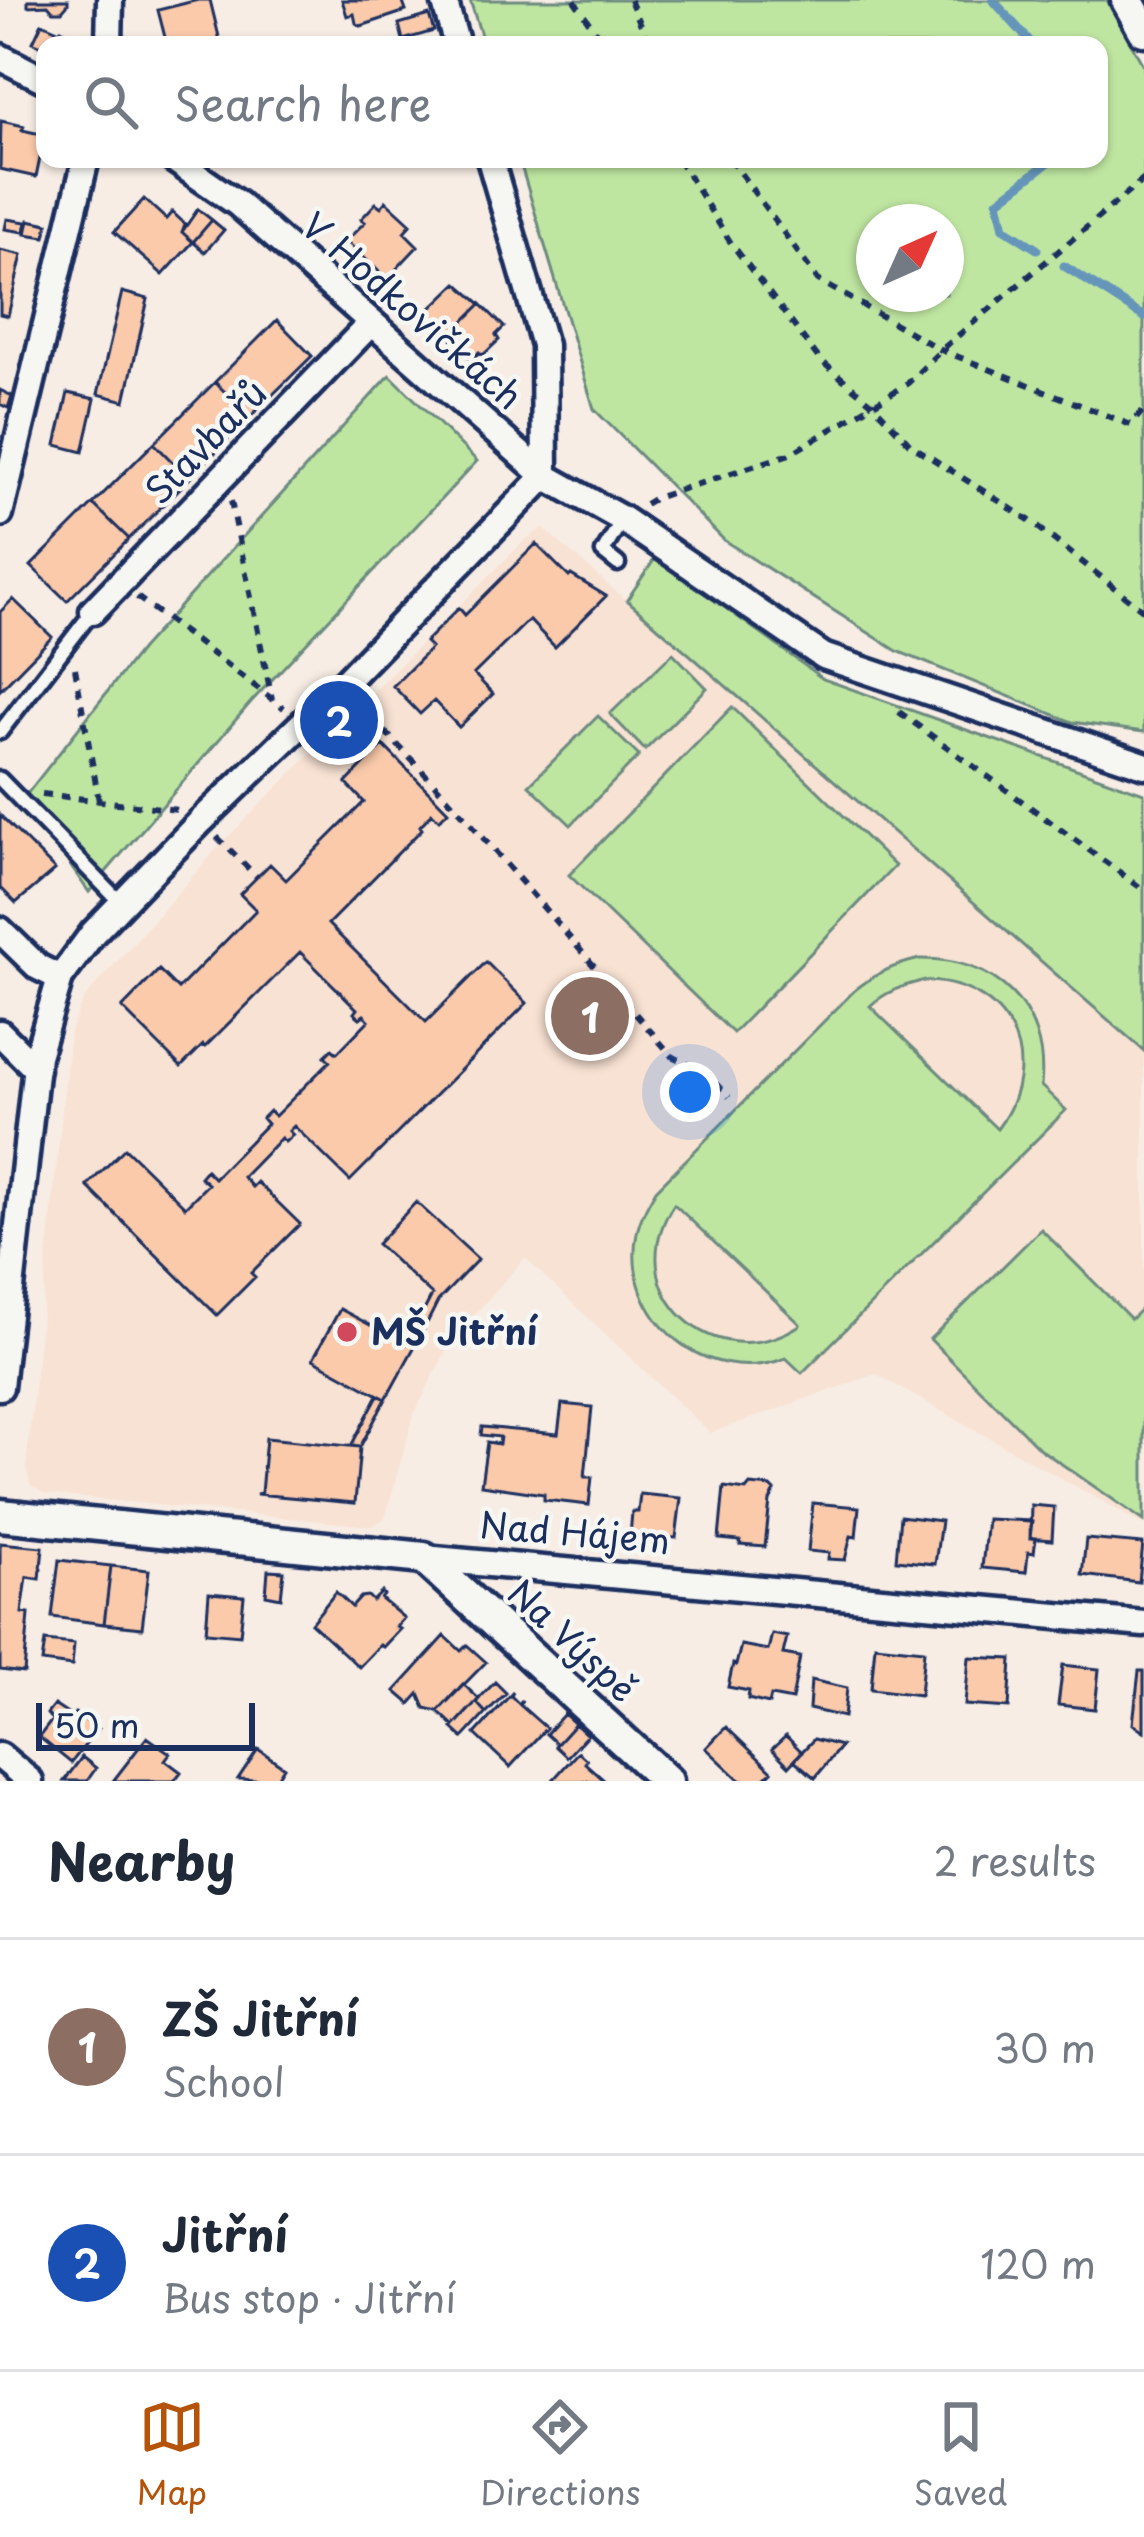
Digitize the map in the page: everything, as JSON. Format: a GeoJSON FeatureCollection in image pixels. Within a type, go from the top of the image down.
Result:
{"type":"FeatureCollection","features":[{"type":"Feature","properties":{"kind":"street"},"geometry":{"type":"LineString","coordinates":[[109,36],[110,0]]}},
{"type":"Feature","properties":{"kind":"street"},"geometry":{"type":"LineString","coordinates":[[444,0],[454,36]]}},
{"type":"Feature","properties":{"kind":"street"},"geometry":{"type":"LineString","coordinates":[[1127,0],[1144,30]]}},
{"type":"Feature","properties":{"kind":"street"},"geometry":{"type":"LineString","coordinates":[[0,57],[36,75]]}},
{"type":"Feature","properties":{"kind":"street"},"geometry":{"type":"LineString","coordinates":[[0,514],[84,168]]}},
{"type":"Feature","properties":{"kind":"street","name":"V Hodkovičkách"},"geometry":{"type":"LineString","coordinates":[[186,168],[238,204],[545,476],[622,519],[823,656],[1144,765]]}},
{"type":"Feature","properties":{"kind":"street"},"geometry":{"type":"LineString","coordinates":[[0,1387],[9,1201],[59,978],[93,933],[201,821],[340,687],[545,476],[544,345],[493,168]]}},
{"type":"Feature","properties":{"kind":"street","name":"Stavbařů"},"geometry":{"type":"LineString","coordinates":[[93,611],[370,324]]}},
{"type":"Feature","properties":{"kind":"street"},"geometry":{"type":"LineString","coordinates":[[0,930],[38,967],[59,978]]}},
{"type":"Feature","properties":{"kind":"street"},"geometry":{"type":"LineString","coordinates":[[0,1033],[35,1069]]}},
{"type":"Feature","properties":{"kind":"street","name":"Nad Hájem"},"geometry":{"type":"LineString","coordinates":[[0,1515],[1144,1624]]}},
{"type":"Feature","properties":{"kind":"street","name":"Na Výspě"},"geometry":{"type":"LineString","coordinates":[[424,1558],[667,1781]]}},
{"type":"Feature","properties":{"kind":"street"},"geometry":{"type":"LineString","coordinates":[[0,1756],[30,1781]]}},
{"type":"Feature","properties":{"kind":"lane"},"geometry":{"type":"LineString","coordinates":[[618,564],[603,552],[622,519]]}},
{"type":"Feature","properties":{"kind":"lane"},"geometry":{"type":"LineString","coordinates":[[0,732],[93,611]]}},
{"type":"Feature","properties":{"kind":"lane"},"geometry":{"type":"LineString","coordinates":[[5,784],[121,904]]}},
{"type":"Feature","properties":{"kind":"path"},"geometry":{"type":"LineString","coordinates":[[574,0],[599,36]]}},
{"type":"Feature","properties":{"kind":"path"},"geometry":{"type":"LineString","coordinates":[[630,0],[646,36]]}},
{"type":"Feature","properties":{"kind":"path"},"geometry":{"type":"LineString","coordinates":[[683,168],[731,243],[820,360],[872,404],[910,445],[1028,520],[1144,611]]}},
{"type":"Feature","properties":{"kind":"path"},"geometry":{"type":"LineString","coordinates":[[737,168],[818,280],[941,350],[1131,425],[1144,409]]}},
{"type":"Feature","properties":{"kind":"path"},"geometry":{"type":"LineString","coordinates":[[622,519],[655,498],[790,454],[907,384],[1144,179]]}},
{"type":"Feature","properties":{"kind":"path"},"geometry":{"type":"LineString","coordinates":[[226,474],[272,700]]}},
{"type":"Feature","properties":{"kind":"path"},"geometry":{"type":"LineString","coordinates":[[119,584],[303,722]]}},
{"type":"Feature","properties":{"kind":"path"},"geometry":{"type":"LineString","coordinates":[[70,642],[99,801]]}},
{"type":"Feature","properties":{"kind":"path"},"geometry":{"type":"LineString","coordinates":[[340,687],[460,811],[672,1055],[705,1073],[729,1097]]}},
{"type":"Feature","properties":{"kind":"path"},"geometry":{"type":"LineString","coordinates":[[894,708],[1144,890]]}},
{"type":"Feature","properties":{"kind":"path"},"geometry":{"type":"LineString","coordinates":[[5,784],[191,812],[256,877]]}},
{"type":"Feature","properties":{"kind":"shaded area"},"geometry":{"type":"Polygon","coordinates":[[[543,528],[1144,1051],[1144,1525],[876,1374],[710,1433],[525,1258],[445,1353],[414,1414],[385,1518],[372,1526],[45,1494],[31,1486],[26,1469],[70,1032],[83,1000],[223,842],[524,541],[543,528]]]}},
{"type":"Feature","properties":{"kind":"green space"},"geometry":{"type":"Polygon","coordinates":[[[470,0],[1107,0],[1144,67],[1144,732],[1072,722],[897,651],[725,541],[594,409],[522,168],[1108,168],[1108,36],[481,36],[470,0]]]}},
{"type":"Feature","properties":{"kind":"green space"},"geometry":{"type":"Polygon","coordinates":[[[390,375],[477,461],[251,702],[89,892],[23,799],[141,649],[390,375]]]}},
{"type":"Feature","properties":{"kind":"green space"},"geometry":{"type":"Polygon","coordinates":[[[656,557],[823,679],[1144,793],[1144,1051],[627,600],[656,557]]]}},
{"type":"Feature","properties":{"kind":"green space"},"geometry":{"type":"Polygon","coordinates":[[[673,653],[707,688],[645,750],[610,714],[673,653]]]}},
{"type":"Feature","properties":{"kind":"green space"},"geometry":{"type":"Polygon","coordinates":[[[732,707],[895,866],[733,1033],[569,875],[732,707]]]}},
{"type":"Feature","properties":{"kind":"green space"},"geometry":{"type":"Polygon","coordinates":[[[598,716],[639,756],[571,825],[529,785],[598,716]]]}},
{"type":"Feature","properties":{"kind":"green space"},"geometry":{"type":"Polygon","coordinates":[[[920,959],[972,967],[1012,993],[1036,1033],[1041,1086],[1066,1110],[802,1373],[786,1358],[756,1365],[727,1364],[699,1354],[675,1339],[642,1293],[635,1264],[637,1233],[647,1205],[656,1190],[855,990],[878,974],[920,959]],[[922,981],[894,990],[870,1006],[997,1129],[1012,1103],[1019,1077],[1019,1052],[1011,1029],[977,994],[922,981]],[[674,1204],[660,1236],[658,1267],[666,1295],[683,1318],[707,1334],[736,1342],[768,1339],[800,1325],[800,1324],[674,1204]]]}},
{"type":"Feature","properties":{"kind":"green space"},"geometry":{"type":"Polygon","coordinates":[[[1041,1229],[1131,1319],[1144,1306],[1144,1521],[1040,1449],[930,1339],[1041,1229]]]}},
{"type":"Feature","properties":{"kind":"building"},"geometry":{"type":"Polygon","coordinates":[[[28,0],[68,0],[68,4],[62,11],[53,11],[48,5],[28,6],[28,0]]]}},
{"type":"Feature","properties":{"kind":"building"},"geometry":{"type":"Polygon","coordinates":[[[210,0],[219,36],[165,36],[158,10],[210,0]]]}},
{"type":"Feature","properties":{"kind":"building"},"geometry":{"type":"Polygon","coordinates":[[[342,0],[402,0],[406,11],[361,26],[354,14],[347,16],[342,0]]]}},
{"type":"Feature","properties":{"kind":"building"},"geometry":{"type":"Polygon","coordinates":[[[429,15],[434,31],[402,36],[399,24],[429,15]]]}},
{"type":"Feature","properties":{"kind":"building"},"geometry":{"type":"Polygon","coordinates":[[[42,23],[60,31],[58,36],[36,36],[33,42],[42,23]]]}},
{"type":"Feature","properties":{"kind":"building"},"geometry":{"type":"Polygon","coordinates":[[[1,121],[36,133],[36,177],[0,169],[1,121]]]}},
{"type":"Feature","properties":{"kind":"building"},"geometry":{"type":"Polygon","coordinates":[[[144,199],[166,219],[172,212],[185,224],[182,232],[193,242],[163,275],[114,232],[144,199]]]}},
{"type":"Feature","properties":{"kind":"building"},"geometry":{"type":"Polygon","coordinates":[[[386,201],[411,224],[404,232],[418,246],[387,279],[346,241],[376,203],[381,207],[386,201]]]}},
{"type":"Feature","properties":{"kind":"building"},"geometry":{"type":"Polygon","coordinates":[[[198,209],[212,220],[193,242],[182,232],[198,209]]]}},
{"type":"Feature","properties":{"kind":"building"},"geometry":{"type":"Polygon","coordinates":[[[7,219],[26,222],[24,232],[5,229],[7,219]]]}},
{"type":"Feature","properties":{"kind":"building"},"geometry":{"type":"Polygon","coordinates":[[[29,220],[48,224],[45,237],[26,234],[29,220]]]}},
{"type":"Feature","properties":{"kind":"building"},"geometry":{"type":"Polygon","coordinates":[[[212,220],[224,230],[205,252],[193,242],[212,220]]]}},
{"type":"Feature","properties":{"kind":"building"},"geometry":{"type":"Polygon","coordinates":[[[0,250],[22,255],[8,316],[0,314],[0,250]]]}},
{"type":"Feature","properties":{"kind":"building"},"geometry":{"type":"Polygon","coordinates":[[[457,283],[481,304],[449,336],[425,314],[457,283]]]}},
{"type":"Feature","properties":{"kind":"building"},"geometry":{"type":"Polygon","coordinates":[[[122,292],[148,299],[125,401],[98,394],[122,292]]]}},
{"type":"Feature","properties":{"kind":"building"},"geometry":{"type":"Polygon","coordinates":[[[481,304],[504,327],[496,335],[499,340],[472,360],[449,336],[481,304]]]}},
{"type":"Feature","properties":{"kind":"building"},"geometry":{"type":"Polygon","coordinates":[[[277,320],[312,356],[250,417],[215,382],[277,320]]]}},
{"type":"Feature","properties":{"kind":"building"},"geometry":{"type":"Polygon","coordinates":[[[215,382],[250,417],[189,479],[154,443],[215,382]]]}},
{"type":"Feature","properties":{"kind":"building"},"geometry":{"type":"Polygon","coordinates":[[[0,390],[12,396],[8,408],[0,404],[0,390]]]}},
{"type":"Feature","properties":{"kind":"building"},"geometry":{"type":"Polygon","coordinates":[[[68,393],[95,399],[83,452],[56,445],[68,393]]]}},
{"type":"Feature","properties":{"kind":"building"},"geometry":{"type":"Polygon","coordinates":[[[154,443],[189,479],[129,539],[93,504],[154,443]]]}},
{"type":"Feature","properties":{"kind":"building"},"geometry":{"type":"Polygon","coordinates":[[[93,504],[129,539],[67,601],[31,566],[93,504]]]}},
{"type":"Feature","properties":{"kind":"building"},"geometry":{"type":"Polygon","coordinates":[[[536,544],[569,577],[606,596],[555,647],[529,620],[474,674],[493,694],[459,727],[434,701],[420,714],[393,686],[431,648],[425,642],[459,608],[465,615],[536,544]]]}},
{"type":"Feature","properties":{"kind":"building"},"geometry":{"type":"Polygon","coordinates":[[[13,599],[52,637],[0,690],[0,612],[13,599]]]}},
{"type":"Feature","properties":{"kind":"building"},"geometry":{"type":"Polygon","coordinates":[[[383,745],[448,811],[439,820],[432,813],[422,829],[328,924],[426,1022],[486,962],[527,1003],[350,1181],[294,1126],[289,1131],[293,1135],[285,1142],[281,1138],[243,1177],[252,1187],[257,1182],[300,1224],[217,1315],[87,1186],[125,1148],[185,1207],[208,1184],[200,1177],[206,1170],[214,1178],[267,1124],[262,1118],[269,1111],[275,1116],[330,1061],[325,1056],[332,1049],[337,1053],[369,1020],[354,1013],[357,1009],[300,952],[181,1067],[122,1008],[159,970],[178,989],[256,910],[240,894],[270,864],[286,880],[364,802],[346,783],[383,745]]]}},
{"type":"Feature","properties":{"kind":"building"},"geometry":{"type":"Polygon","coordinates":[[[0,815],[55,870],[16,903],[0,887],[0,815]]]}},
{"type":"Feature","properties":{"kind":"building"},"geometry":{"type":"Polygon","coordinates":[[[416,1202],[478,1259],[438,1301],[421,1335],[414,1330],[432,1295],[377,1244],[416,1202]]]}},
{"type":"Feature","properties":{"kind":"building"},"geometry":{"type":"Polygon","coordinates":[[[340,1309],[406,1344],[414,1330],[421,1335],[386,1399],[313,1359],[340,1309]]]}},
{"type":"Feature","properties":{"kind":"building"},"geometry":{"type":"Polygon","coordinates":[[[378,1395],[386,1399],[360,1447],[351,1446],[378,1395]]]}},
{"type":"Feature","properties":{"kind":"building"},"geometry":{"type":"Polygon","coordinates":[[[562,1404],[592,1407],[585,1477],[592,1477],[589,1505],[481,1485],[487,1442],[499,1444],[500,1437],[481,1435],[482,1427],[558,1434],[562,1404]]]}},
{"type":"Feature","properties":{"kind":"building"},"geometry":{"type":"Polygon","coordinates":[[[266,1438],[360,1447],[355,1503],[256,1494],[261,1493],[266,1438]]]}},
{"type":"Feature","properties":{"kind":"building"},"geometry":{"type":"Polygon","coordinates":[[[750,1485],[775,1491],[765,1547],[719,1539],[724,1487],[746,1490],[750,1485]]]}},
{"type":"Feature","properties":{"kind":"building"},"geometry":{"type":"Polygon","coordinates":[[[640,1494],[681,1498],[676,1538],[630,1536],[632,1512],[638,1512],[640,1494]]]}},
{"type":"Feature","properties":{"kind":"building"},"geometry":{"type":"Polygon","coordinates":[[[813,1503],[859,1507],[856,1537],[851,1536],[845,1560],[808,1551],[813,1503]]]}},
{"type":"Feature","properties":{"kind":"building"},"geometry":{"type":"Polygon","coordinates":[[[1031,1505],[1054,1507],[1052,1540],[1030,1538],[1031,1505]]]}},
{"type":"Feature","properties":{"kind":"building"},"geometry":{"type":"Polygon","coordinates":[[[900,1516],[941,1521],[935,1564],[896,1560],[900,1516]]]}},
{"type":"Feature","properties":{"kind":"building"},"geometry":{"type":"Polygon","coordinates":[[[987,1519],[1032,1521],[1030,1538],[1036,1538],[1034,1553],[1028,1552],[1026,1572],[982,1568],[987,1519]]]}},
{"type":"Feature","properties":{"kind":"building"},"geometry":{"type":"Polygon","coordinates":[[[1086,1539],[1143,1544],[1139,1582],[1082,1575],[1086,1539]]]}},
{"type":"Feature","properties":{"kind":"building"},"geometry":{"type":"Polygon","coordinates":[[[0,1543],[43,1547],[40,1579],[27,1577],[22,1613],[29,1614],[24,1673],[0,1670],[0,1543]]]}},
{"type":"Feature","properties":{"kind":"building"},"geometry":{"type":"Polygon","coordinates":[[[59,1560],[111,1566],[104,1624],[52,1617],[59,1560]]]}},
{"type":"Feature","properties":{"kind":"building"},"geometry":{"type":"Polygon","coordinates":[[[111,1566],[149,1570],[142,1628],[104,1624],[111,1566]]]}},
{"type":"Feature","properties":{"kind":"building"},"geometry":{"type":"Polygon","coordinates":[[[268,1570],[284,1571],[281,1598],[266,1595],[268,1570]]]}},
{"type":"Feature","properties":{"kind":"building"},"geometry":{"type":"Polygon","coordinates":[[[336,1592],[352,1607],[361,1597],[373,1601],[382,1592],[381,1599],[404,1618],[396,1627],[400,1629],[359,1667],[311,1623],[336,1592]]]}},
{"type":"Feature","properties":{"kind":"building"},"geometry":{"type":"Polygon","coordinates":[[[209,1593],[244,1596],[240,1635],[206,1632],[209,1593]]]}},
{"type":"Feature","properties":{"kind":"building"},"geometry":{"type":"Polygon","coordinates":[[[772,1634],[787,1637],[783,1654],[800,1657],[792,1700],[771,1696],[769,1704],[748,1699],[749,1691],[728,1687],[741,1645],[768,1650],[772,1634]]]}},
{"type":"Feature","properties":{"kind":"building"},"geometry":{"type":"Polygon","coordinates":[[[445,1636],[461,1651],[467,1645],[486,1662],[438,1711],[425,1708],[419,1694],[410,1704],[395,1691],[445,1636]]]}},
{"type":"Feature","properties":{"kind":"building"},"geometry":{"type":"Polygon","coordinates":[[[45,1641],[74,1644],[72,1666],[42,1662],[45,1641]]]}},
{"type":"Feature","properties":{"kind":"building"},"geometry":{"type":"Polygon","coordinates":[[[875,1645],[924,1650],[920,1695],[871,1689],[875,1645]]]}},
{"type":"Feature","properties":{"kind":"building"},"geometry":{"type":"Polygon","coordinates":[[[969,1657],[1012,1659],[1009,1708],[965,1705],[969,1657]]]}},
{"type":"Feature","properties":{"kind":"building"},"geometry":{"type":"Polygon","coordinates":[[[1063,1665],[1099,1669],[1095,1709],[1058,1705],[1063,1665]]]}},
{"type":"Feature","properties":{"kind":"building"},"geometry":{"type":"Polygon","coordinates":[[[1139,1671],[1144,1671],[1144,1731],[1133,1724],[1139,1671]]]}},
{"type":"Feature","properties":{"kind":"building"},"geometry":{"type":"Polygon","coordinates":[[[811,1680],[847,1688],[844,1717],[809,1709],[811,1680]]]}},
{"type":"Feature","properties":{"kind":"building"},"geometry":{"type":"Polygon","coordinates":[[[495,1682],[506,1693],[486,1713],[476,1702],[495,1682]]]}},
{"type":"Feature","properties":{"kind":"building"},"geometry":{"type":"Polygon","coordinates":[[[463,1684],[479,1699],[454,1726],[438,1711],[463,1684]]]}},
{"type":"Feature","properties":{"kind":"building"},"geometry":{"type":"Polygon","coordinates":[[[513,1692],[511,1696],[519,1704],[522,1700],[520,1705],[546,1728],[510,1767],[475,1734],[513,1692]]]}},
{"type":"Feature","properties":{"kind":"building"},"geometry":{"type":"Polygon","coordinates":[[[476,1702],[486,1713],[463,1738],[452,1728],[476,1702]]]}},
{"type":"Feature","properties":{"kind":"building"},"geometry":{"type":"Polygon","coordinates":[[[54,1705],[98,1729],[71,1763],[39,1737],[52,1720],[47,1714],[54,1705]]]}},
{"type":"Feature","properties":{"kind":"building"},"geometry":{"type":"Polygon","coordinates":[[[564,1714],[575,1724],[557,1744],[546,1734],[564,1714]]]}},
{"type":"Feature","properties":{"kind":"building"},"geometry":{"type":"Polygon","coordinates":[[[575,1724],[587,1735],[567,1757],[555,1746],[575,1724]]]}},
{"type":"Feature","properties":{"kind":"building"},"geometry":{"type":"Polygon","coordinates":[[[726,1727],[772,1771],[762,1781],[741,1781],[706,1748],[726,1727]]]}},
{"type":"Feature","properties":{"kind":"building"},"geometry":{"type":"Polygon","coordinates":[[[786,1736],[802,1752],[789,1766],[772,1749],[786,1736]]]}},
{"type":"Feature","properties":{"kind":"building"},"geometry":{"type":"Polygon","coordinates":[[[147,1737],[170,1753],[165,1760],[181,1772],[174,1781],[113,1781],[147,1737]]]}},
{"type":"Feature","properties":{"kind":"building"},"geometry":{"type":"Polygon","coordinates":[[[814,1739],[841,1746],[815,1778],[794,1760],[814,1739]]]}},
{"type":"Feature","properties":{"kind":"building"},"geometry":{"type":"Polygon","coordinates":[[[258,1749],[284,1767],[275,1781],[238,1779],[258,1749]]]}},
{"type":"Feature","properties":{"kind":"building"},"geometry":{"type":"Polygon","coordinates":[[[578,1752],[585,1763],[605,1781],[552,1781],[578,1752]]]}},
{"type":"Feature","properties":{"kind":"building"},"geometry":{"type":"Polygon","coordinates":[[[82,1757],[96,1768],[87,1781],[64,1781],[82,1757]]]}},
{"type":"Feature","properties":{"kind":"waterway"},"geometry":{"type":"LineString","coordinates":[[993,0],[1025,36]]}},
{"type":"Feature","properties":{"kind":"waterway"},"geometry":{"type":"LineString","coordinates":[[1037,249],[1004,228],[998,201],[1041,168]]}},
{"type":"Feature","properties":{"kind":"waterway"},"geometry":{"type":"LineString","coordinates":[[1064,266],[1144,317]]}},
{"type":"Feature","properties":{"kind":"place","name":"Jitřní"},"geometry":{"type":"Point","coordinates":[339,720]}},
{"type":"Feature","properties":{"kind":"place","name":"ZŠ Jitřní"},"geometry":{"type":"Point","coordinates":[590,1016]}},
{"type":"Feature","properties":{"kind":"place","name":"MŠ Jitřní"},"geometry":{"type":"Point","coordinates":[347,1332]}}]}
